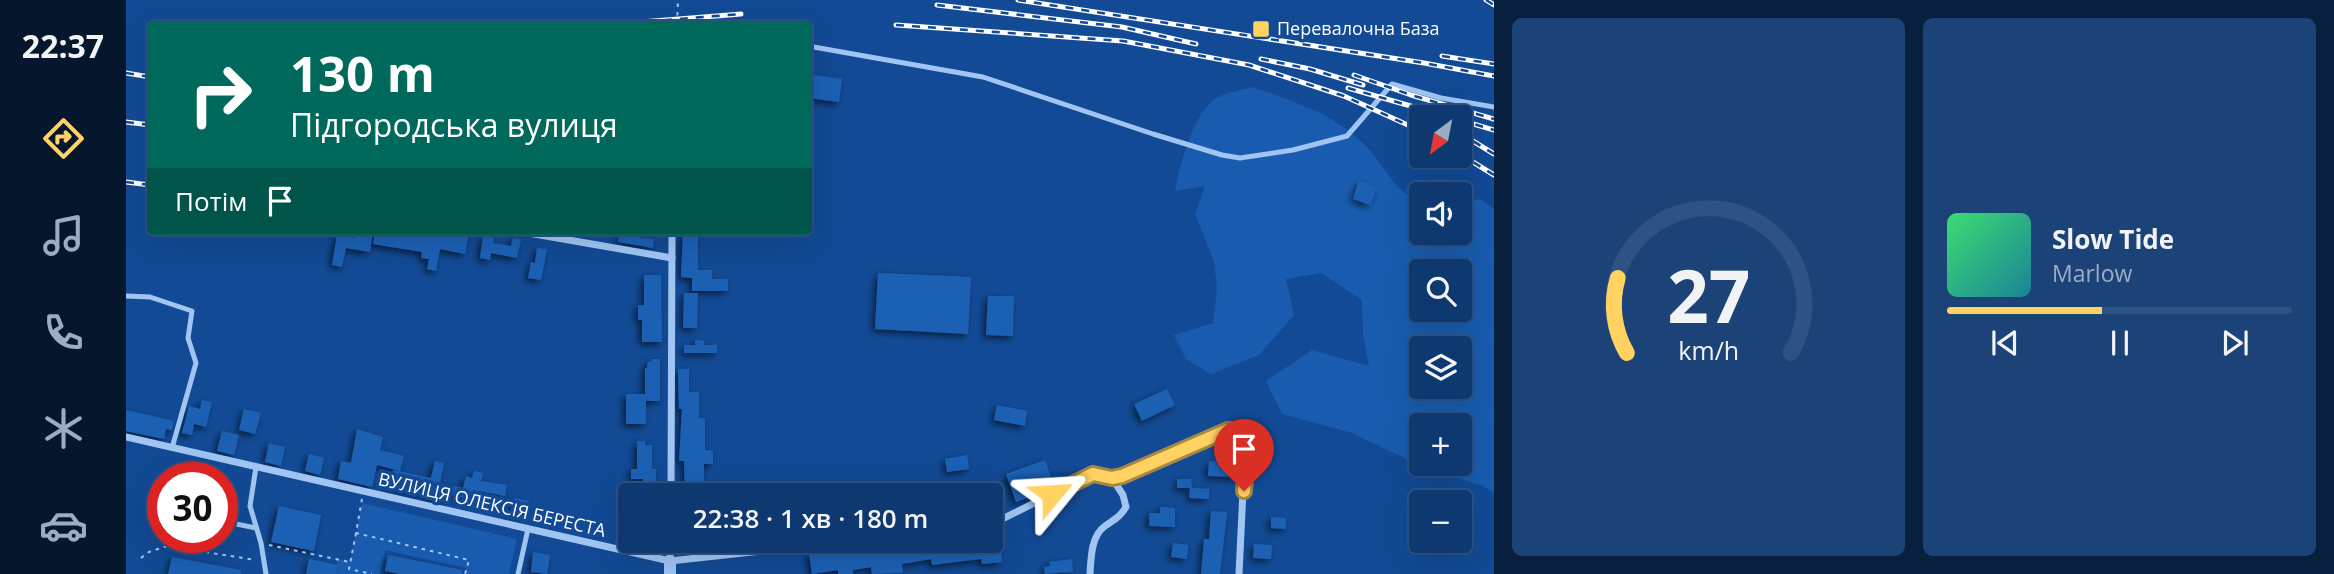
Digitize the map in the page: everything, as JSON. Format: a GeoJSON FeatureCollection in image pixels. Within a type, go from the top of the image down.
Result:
{"type":"FeatureCollection","features":[{"type":"Feature","properties":{"kind":"street"},"geometry":{"type":"LineString","coordinates":[[540,235],[672,258]]}},
{"type":"Feature","properties":{"kind":"street"},"geometry":{"type":"LineString","coordinates":[[671,483],[672,235]]}},
{"type":"Feature","properties":{"kind":"street"},"geometry":{"type":"LineString","coordinates":[[1003,519],[1093,474],[1112,478],[1122,476],[1228,430],[1237,430],[1248,437],[1249,451],[1244,470],[1239,574]]}},
{"type":"Feature","properties":{"kind":"street","name":"ВУЛИЦЯ ОЛЕКСІЯ БЕРЕСТА"},"geometry":{"type":"LineString","coordinates":[[126,437],[528,529],[670,568],[773,553]]}},
{"type":"Feature","properties":{"kind":"street"},"geometry":{"type":"LineString","coordinates":[[1090,574],[1094,541],[1103,527],[1120,517],[1126,507],[1123,495],[1112,478]]}},
{"type":"Feature","properties":{"kind":"lane"},"geometry":{"type":"LineString","coordinates":[[812,47],[983,76],[1153,134],[1240,158],[1293,150],[1347,136],[1392,84],[1441,98],[1494,107]]}},
{"type":"Feature","properties":{"kind":"lane"},"geometry":{"type":"LineString","coordinates":[[126,296],[150,297],[192,311],[188,338],[196,363],[172,447]]}},
{"type":"Feature","properties":{"kind":"lane"},"geometry":{"type":"LineString","coordinates":[[256,467],[250,506],[261,543],[266,574]]}},
{"type":"Feature","properties":{"kind":"lane"},"geometry":{"type":"LineString","coordinates":[[238,524],[256,528]]}},
{"type":"Feature","properties":{"kind":"lane"},"geometry":{"type":"LineString","coordinates":[[518,574],[528,529]]}},
{"type":"Feature","properties":{"kind":"path"},"geometry":{"type":"LineString","coordinates":[[677,21],[678,0]]}},
{"type":"Feature","properties":{"kind":"path"},"geometry":{"type":"LineString","coordinates":[[364,491],[349,569],[372,574]]}},
{"type":"Feature","properties":{"kind":"path"},"geometry":{"type":"LineString","coordinates":[[356,533],[468,560],[466,574]]}},
{"type":"Feature","properties":{"kind":"path"},"geometry":{"type":"LineString","coordinates":[[261,543],[350,562]]}},
{"type":"Feature","properties":{"kind":"path"},"geometry":{"type":"LineString","coordinates":[[141,558],[167,546],[264,562]]}},
{"type":"Feature","properties":{"kind":"shaded area"},"geometry":{"type":"Polygon","coordinates":[[[1253,87],[1326,116],[1352,133],[1409,196],[1409,245],[1472,245],[1472,201],[1480,199],[1494,209],[1494,493],[1483,486],[1452,476],[1472,476],[1472,413],[1409,413],[1409,460],[1352,433],[1282,414],[1266,381],[1312,350],[1369,366],[1363,333],[1362,300],[1321,273],[1286,279],[1294,315],[1259,355],[1211,374],[1186,359],[1174,335],[1213,323],[1217,287],[1214,262],[1195,214],[1205,186],[1175,191],[1188,143],[1198,119],[1212,101],[1253,87]]]}},
{"type":"Feature","properties":{"kind":"shaded area"},"geometry":{"type":"Polygon","coordinates":[[[362,503],[517,539],[509,574],[465,574],[466,568],[385,550],[380,574],[336,574],[337,559],[350,562],[362,503]]]}},
{"type":"Feature","properties":{"kind":"building"},"geometry":{"type":"Polygon","coordinates":[[[812,75],[842,79],[839,102],[812,99],[812,75]]]}},
{"type":"Feature","properties":{"kind":"building"},"geometry":{"type":"Polygon","coordinates":[[[1359,181],[1377,187],[1370,205],[1353,199],[1359,181]]]}},
{"type":"Feature","properties":{"kind":"building"},"geometry":{"type":"Polygon","coordinates":[[[337,235],[355,238],[355,235],[372,237],[370,252],[346,248],[342,267],[332,265],[337,235]]]}},
{"type":"Feature","properties":{"kind":"building"},"geometry":{"type":"Polygon","coordinates":[[[374,235],[468,235],[465,254],[440,249],[436,271],[427,269],[429,259],[421,258],[422,252],[373,244],[374,235]]]}},
{"type":"Feature","properties":{"kind":"building"},"geometry":{"type":"Polygon","coordinates":[[[640,235],[640,238],[654,239],[653,248],[618,242],[619,236],[640,235]]]}},
{"type":"Feature","properties":{"kind":"building"},"geometry":{"type":"Polygon","coordinates":[[[683,235],[698,235],[698,270],[712,270],[712,279],[728,279],[728,291],[692,291],[692,278],[681,277],[683,235]]]}},
{"type":"Feature","properties":{"kind":"building"},"geometry":{"type":"Polygon","coordinates":[[[483,236],[494,238],[493,243],[511,246],[513,238],[521,239],[517,258],[491,253],[490,260],[480,258],[483,236]]]}},
{"type":"Feature","properties":{"kind":"building"},"geometry":{"type":"Polygon","coordinates":[[[537,248],[547,249],[541,280],[528,278],[531,262],[535,263],[537,248]]]}},
{"type":"Feature","properties":{"kind":"building"},"geometry":{"type":"Polygon","coordinates":[[[878,273],[971,277],[968,334],[875,329],[878,273]]]}},
{"type":"Feature","properties":{"kind":"building"},"geometry":{"type":"Polygon","coordinates":[[[644,275],[661,275],[662,342],[642,342],[642,320],[638,320],[638,305],[644,305],[644,275]]]}},
{"type":"Feature","properties":{"kind":"building"},"geometry":{"type":"Polygon","coordinates":[[[684,293],[698,293],[697,328],[683,328],[684,293]]]}},
{"type":"Feature","properties":{"kind":"building"},"geometry":{"type":"Polygon","coordinates":[[[988,296],[1014,296],[1013,336],[986,335],[988,296]]]}},
{"type":"Feature","properties":{"kind":"building"},"geometry":{"type":"Polygon","coordinates":[[[695,340],[704,341],[704,345],[717,345],[717,353],[684,353],[684,345],[695,345],[695,340]]]}},
{"type":"Feature","properties":{"kind":"building"},"geometry":{"type":"Polygon","coordinates":[[[651,359],[660,359],[660,401],[646,401],[646,424],[626,424],[626,394],[645,394],[645,368],[651,359]]]}},
{"type":"Feature","properties":{"kind":"building"},"geometry":{"type":"Polygon","coordinates":[[[678,369],[689,369],[689,392],[699,392],[699,418],[705,418],[705,450],[713,451],[713,464],[704,464],[704,483],[685,483],[684,461],[679,461],[682,409],[679,409],[678,369]]]}},
{"type":"Feature","properties":{"kind":"building"},"geometry":{"type":"Polygon","coordinates":[[[1167,389],[1175,405],[1142,421],[1134,404],[1167,389]]]}},
{"type":"Feature","properties":{"kind":"building"},"geometry":{"type":"Polygon","coordinates":[[[202,400],[212,402],[206,427],[194,424],[192,435],[182,433],[189,406],[200,409],[202,400]]]}},
{"type":"Feature","properties":{"kind":"building"},"geometry":{"type":"Polygon","coordinates":[[[997,405],[1027,411],[1025,426],[994,420],[997,405]]]}},
{"type":"Feature","properties":{"kind":"building"},"geometry":{"type":"Polygon","coordinates":[[[244,409],[261,413],[255,434],[239,430],[244,409]]]}},
{"type":"Feature","properties":{"kind":"building"},"geometry":{"type":"Polygon","coordinates":[[[126,410],[174,421],[172,430],[166,429],[164,439],[126,431],[126,410]]]}},
{"type":"Feature","properties":{"kind":"building"},"geometry":{"type":"Polygon","coordinates":[[[357,429],[383,437],[380,450],[404,456],[400,471],[377,465],[372,487],[338,479],[341,461],[351,463],[357,429]]]}},
{"type":"Feature","properties":{"kind":"building"},"geometry":{"type":"Polygon","coordinates":[[[222,431],[239,435],[234,455],[217,451],[222,431]]]}},
{"type":"Feature","properties":{"kind":"building"},"geometry":{"type":"Polygon","coordinates":[[[637,441],[645,441],[645,445],[652,445],[652,469],[656,469],[656,483],[642,483],[643,479],[631,479],[631,469],[637,469],[637,441]]]}},
{"type":"Feature","properties":{"kind":"building"},"geometry":{"type":"Polygon","coordinates":[[[269,443],[285,447],[281,466],[265,462],[269,443]]]}},
{"type":"Feature","properties":{"kind":"building"},"geometry":{"type":"Polygon","coordinates":[[[309,454],[324,458],[320,475],[305,471],[309,454]]]}},
{"type":"Feature","properties":{"kind":"building"},"geometry":{"type":"Polygon","coordinates":[[[967,455],[969,469],[947,472],[945,459],[967,455]]]}},
{"type":"Feature","properties":{"kind":"building"},"geometry":{"type":"Polygon","coordinates":[[[1045,460],[1053,483],[1031,490],[1033,496],[1016,502],[1006,474],[1045,460]]]}},
{"type":"Feature","properties":{"kind":"building"},"geometry":{"type":"Polygon","coordinates":[[[435,461],[444,463],[440,483],[463,488],[466,476],[472,478],[474,471],[483,473],[481,481],[507,485],[505,496],[479,491],[477,501],[447,494],[445,501],[389,487],[393,470],[431,478],[435,461]]]}},
{"type":"Feature","properties":{"kind":"building"},"geometry":{"type":"Polygon","coordinates":[[[1209,461],[1235,463],[1234,477],[1208,476],[1209,461]]]}},
{"type":"Feature","properties":{"kind":"building"},"geometry":{"type":"Polygon","coordinates":[[[1177,479],[1191,479],[1192,488],[1209,489],[1209,499],[1189,498],[1190,488],[1177,488],[1177,479]]]}},
{"type":"Feature","properties":{"kind":"building"},"geometry":{"type":"Polygon","coordinates":[[[514,498],[529,501],[526,516],[511,513],[514,498]]]}},
{"type":"Feature","properties":{"kind":"building"},"geometry":{"type":"Polygon","coordinates":[[[279,506],[321,515],[314,551],[271,542],[279,506]]]}},
{"type":"Feature","properties":{"kind":"building"},"geometry":{"type":"Polygon","coordinates":[[[1160,507],[1175,508],[1175,527],[1149,526],[1149,513],[1160,513],[1160,507]]]}},
{"type":"Feature","properties":{"kind":"building"},"geometry":{"type":"Polygon","coordinates":[[[1211,511],[1227,512],[1220,574],[1201,574],[1204,539],[1209,539],[1211,511]]]}},
{"type":"Feature","properties":{"kind":"building"},"geometry":{"type":"Polygon","coordinates":[[[1271,517],[1286,518],[1286,529],[1271,528],[1271,517]]]}},
{"type":"Feature","properties":{"kind":"building"},"geometry":{"type":"Polygon","coordinates":[[[1173,543],[1188,545],[1187,559],[1171,557],[1173,543]]]}},
{"type":"Feature","properties":{"kind":"building"},"geometry":{"type":"Polygon","coordinates":[[[1254,544],[1272,545],[1271,559],[1253,558],[1254,544]]]}},
{"type":"Feature","properties":{"kind":"building"},"geometry":{"type":"Polygon","coordinates":[[[533,552],[550,555],[547,574],[531,572],[533,552]]]}},
{"type":"Feature","properties":{"kind":"building"},"geometry":{"type":"Polygon","coordinates":[[[809,553],[1001,553],[1002,562],[982,564],[981,559],[932,565],[931,559],[902,564],[903,573],[872,574],[871,567],[853,570],[853,574],[838,574],[838,570],[812,574],[809,553]]]}},
{"type":"Feature","properties":{"kind":"building"},"geometry":{"type":"Polygon","coordinates":[[[388,555],[462,570],[462,574],[400,574],[385,571],[388,555]]]}},
{"type":"Feature","properties":{"kind":"building"},"geometry":{"type":"Polygon","coordinates":[[[172,557],[241,570],[241,574],[168,574],[172,557]]]}},
{"type":"Feature","properties":{"kind":"building"},"geometry":{"type":"Polygon","coordinates":[[[309,559],[337,565],[336,574],[306,574],[309,559]]]}},
{"type":"Feature","properties":{"kind":"building"},"geometry":{"type":"Polygon","coordinates":[[[1072,559],[1073,572],[1045,574],[1044,567],[1050,566],[1049,562],[1072,559]]]}},
{"type":"Feature","properties":{"kind":"railway"},"geometry":{"type":"LineString","coordinates":[[1018,0],[1494,76]]}},
{"type":"Feature","properties":{"kind":"railway"},"geometry":{"type":"LineString","coordinates":[[1486,0],[1494,5]]}},
{"type":"Feature","properties":{"kind":"railway"},"geometry":{"type":"LineString","coordinates":[[937,5],[1122,27],[1196,44]]}},
{"type":"Feature","properties":{"kind":"railway"},"geometry":{"type":"LineString","coordinates":[[654,21],[741,14]]}},
{"type":"Feature","properties":{"kind":"railway"},"geometry":{"type":"LineString","coordinates":[[896,25],[1123,41],[1249,65],[1344,96],[1409,126]]}},
{"type":"Feature","properties":{"kind":"railway"},"geometry":{"type":"LineString","coordinates":[[1442,56],[1494,64]]}},
{"type":"Feature","properties":{"kind":"railway"},"geometry":{"type":"LineString","coordinates":[[1261,59],[1310,69],[1363,85]]}},
{"type":"Feature","properties":{"kind":"railway"},"geometry":{"type":"LineString","coordinates":[[126,73],[147,76]]}},
{"type":"Feature","properties":{"kind":"railway"},"geometry":{"type":"LineString","coordinates":[[1354,75],[1494,119]]}},
{"type":"Feature","properties":{"kind":"railway"},"geometry":{"type":"LineString","coordinates":[[1348,88],[1409,106]]}},
{"type":"Feature","properties":{"kind":"railway"},"geometry":{"type":"LineString","coordinates":[[126,122],[147,125]]}},
{"type":"Feature","properties":{"kind":"railway"},"geometry":{"type":"LineString","coordinates":[[1472,124],[1494,130]]}},
{"type":"Feature","properties":{"kind":"railway"},"geometry":{"type":"LineString","coordinates":[[1472,140],[1494,154]]}},
{"type":"Feature","properties":{"kind":"railway"},"geometry":{"type":"LineString","coordinates":[[1472,161],[1494,175]]}},
{"type":"Feature","properties":{"kind":"railway"},"geometry":{"type":"LineString","coordinates":[[126,182],[147,185]]}},
{"type":"Feature","properties":{"kind":"place","name":"Перевалочна База"},"geometry":{"type":"Point","coordinates":[1261,29]}},
{"type":"Feature","properties":{"kind":"route"},"geometry":{"type":"LineString","coordinates":[[1052,494],[1093,474],[1112,478],[1122,476],[1228,430],[1237,430],[1248,437],[1244,491]]}}]}
